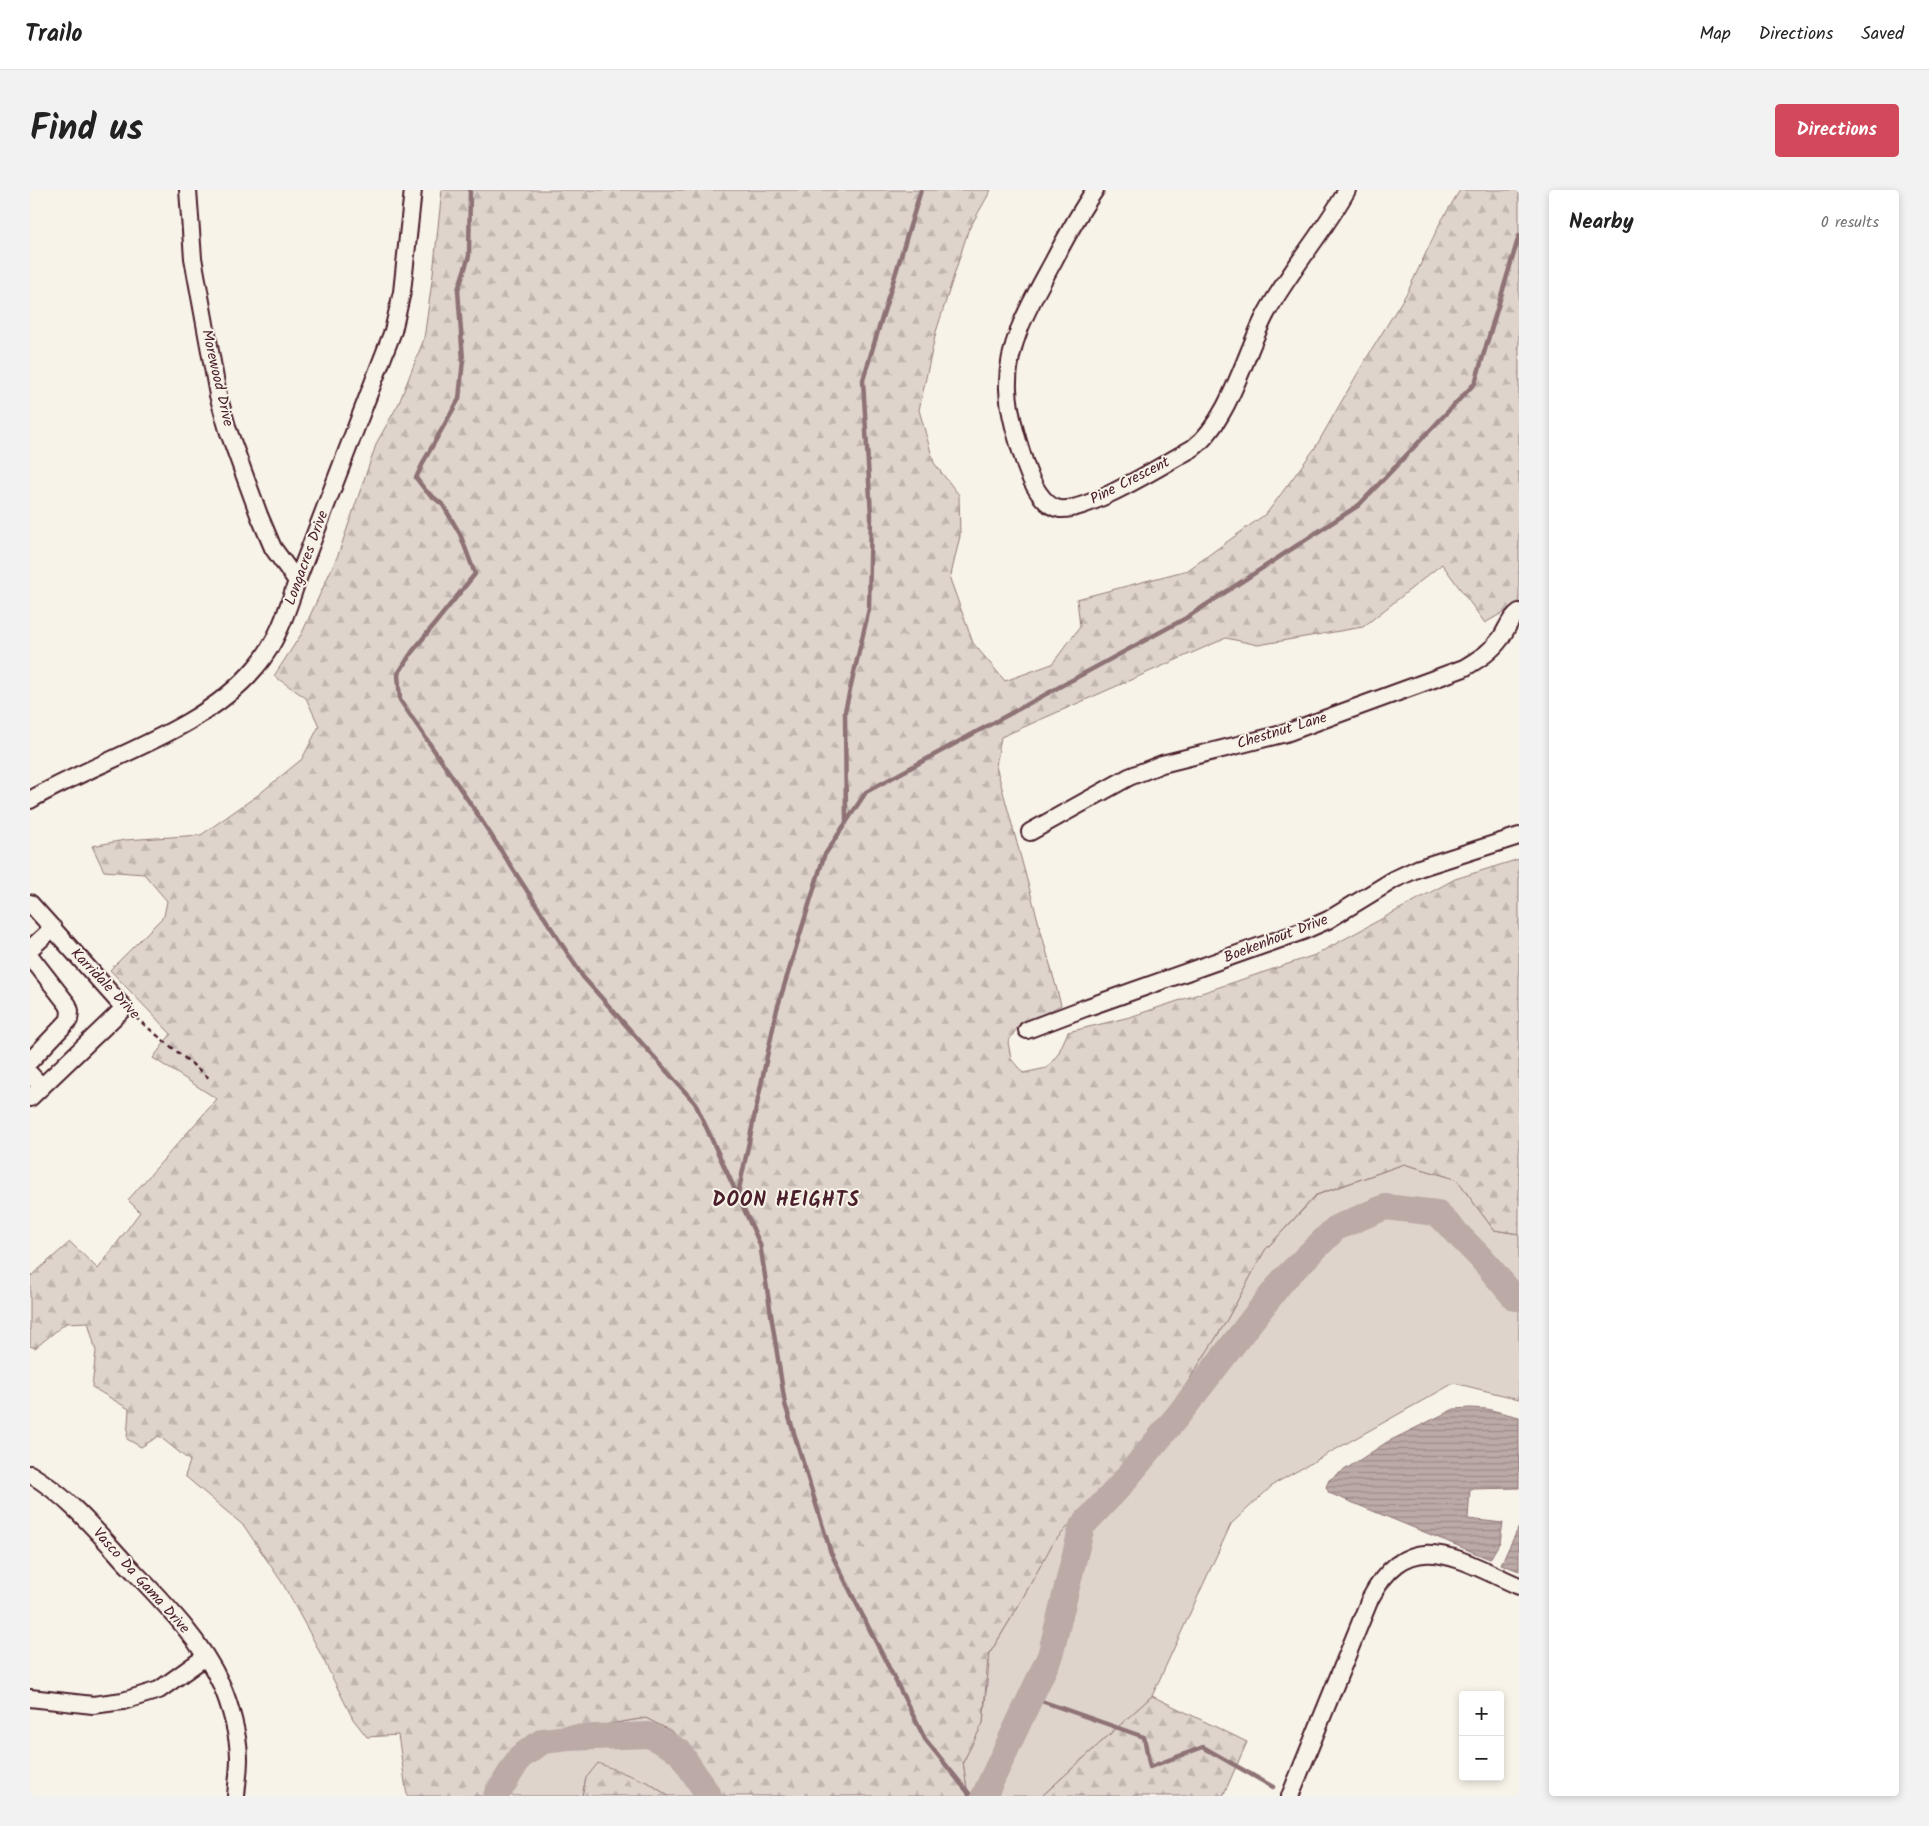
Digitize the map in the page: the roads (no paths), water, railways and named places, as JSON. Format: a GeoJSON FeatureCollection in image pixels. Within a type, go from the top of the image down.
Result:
{"type":"FeatureCollection","features":[{"type":"Feature","properties":{"kind":"street","name":"Morewood Drive"},"geometry":{"type":"LineString","coordinates":[[188,190],[194,258],[218,395],[228,430],[273,548],[297,581]]}},
{"type":"Feature","properties":{"kind":"street","name":"Longacres Drive"},"geometry":{"type":"LineString","coordinates":[[30,800],[196,718],[231,693],[257,667],[275,638],[286,614],[393,330],[402,292],[413,190]]}},
{"type":"Feature","properties":{"kind":"street","name":"Pine Crescent"},"geometry":{"type":"LineString","coordinates":[[1095,190],[1080,210],[1032,301],[1017,336],[1010,360],[1008,389],[1014,425],[1025,466],[1030,480],[1042,498],[1058,509],[1074,508],[1101,498],[1193,448],[1204,440],[1214,426],[1231,393],[1267,313],[1284,285],[1332,218],[1347,190]]}},
{"type":"Feature","properties":{"kind":"street","name":"Chestnut Lane"},"geometry":{"type":"LineString","coordinates":[[1030,832],[1129,778],[1162,764],[1286,733],[1464,668],[1487,654],[1502,636],[1514,615],[1519,612]]}},
{"type":"Feature","properties":{"kind":"street","name":"Boekenhout Drive"},"geometry":{"type":"LineString","coordinates":[[1027,1030],[1303,931],[1328,920],[1395,879],[1419,868],[1519,836]]}},
{"type":"Feature","properties":{"kind":"street","name":"Karridale Drive"},"geometry":{"type":"LineString","coordinates":[[30,903],[124,1008],[36,1093]]}},
{"type":"Feature","properties":{"kind":"street"},"geometry":{"type":"LineString","coordinates":[[30,949],[53,928]]}},
{"type":"Feature","properties":{"kind":"street"},"geometry":{"type":"LineString","coordinates":[[30,956],[68,1005],[70,1012],[69,1020],[30,1061]]}},
{"type":"Feature","properties":{"kind":"street"},"geometry":{"type":"LineString","coordinates":[[30,1074],[36,1093]]}},
{"type":"Feature","properties":{"kind":"street","name":"Vasco Da Gama Drive"},"geometry":{"type":"LineString","coordinates":[[30,1474],[62,1496],[83,1517],[187,1629],[205,1657],[221,1684],[232,1718],[239,1756],[236,1796]]}},
{"type":"Feature","properties":{"kind":"street"},"geometry":{"type":"LineString","coordinates":[[1290,1796],[1370,1599],[1385,1576],[1399,1563],[1415,1555],[1427,1552],[1444,1554],[1519,1586]]}},
{"type":"Feature","properties":{"kind":"street"},"geometry":{"type":"LineString","coordinates":[[30,1698],[93,1706],[123,1701],[159,1690],[205,1657]]}},
{"type":"Feature","properties":{"kind":"waterway"},"geometry":{"type":"LineString","coordinates":[[470,190],[469,256],[458,290],[463,360],[459,399],[416,478],[426,491],[443,505],[460,534],[475,574],[412,652],[398,674],[400,700],[478,815],[583,977],[695,1103],[760,1244],[785,1404],[831,1553],[925,1739],[971,1796]]}},
{"type":"Feature","properties":{"kind":"waterway"},"geometry":{"type":"LineString","coordinates":[[846,822],[845,711],[869,609],[871,515],[863,380],[921,190]]}},
{"type":"Feature","properties":{"kind":"waterway"},"geometry":{"type":"LineString","coordinates":[[738,1194],[777,1009],[824,856],[866,792],[1186,618],[1359,505],[1475,383],[1519,236]]}},
{"type":"Feature","properties":{"kind":"waterway"},"geometry":{"type":"LineString","coordinates":[[984,1796],[1050,1656],[1082,1526],[1119,1487],[1179,1414],[1283,1280],[1336,1228],[1385,1207],[1437,1213],[1482,1259],[1515,1298],[1519,1298]]}},
{"type":"Feature","properties":{"kind":"waterway"},"geometry":{"type":"LineString","coordinates":[[1030,1697],[1144,1737],[1150,1767],[1203,1747],[1273,1787]]}},
{"type":"Feature","properties":{"kind":"waterway"},"geometry":{"type":"LineString","coordinates":[[496,1796],[520,1757],[543,1741],[568,1738],[649,1735],[679,1751],[709,1796]]}},
{"type":"Feature","properties":{"kind":"district","name":"DOON HEIGHTS"},"geometry":{"type":"Point","coordinates":[786,1201]}}]}
